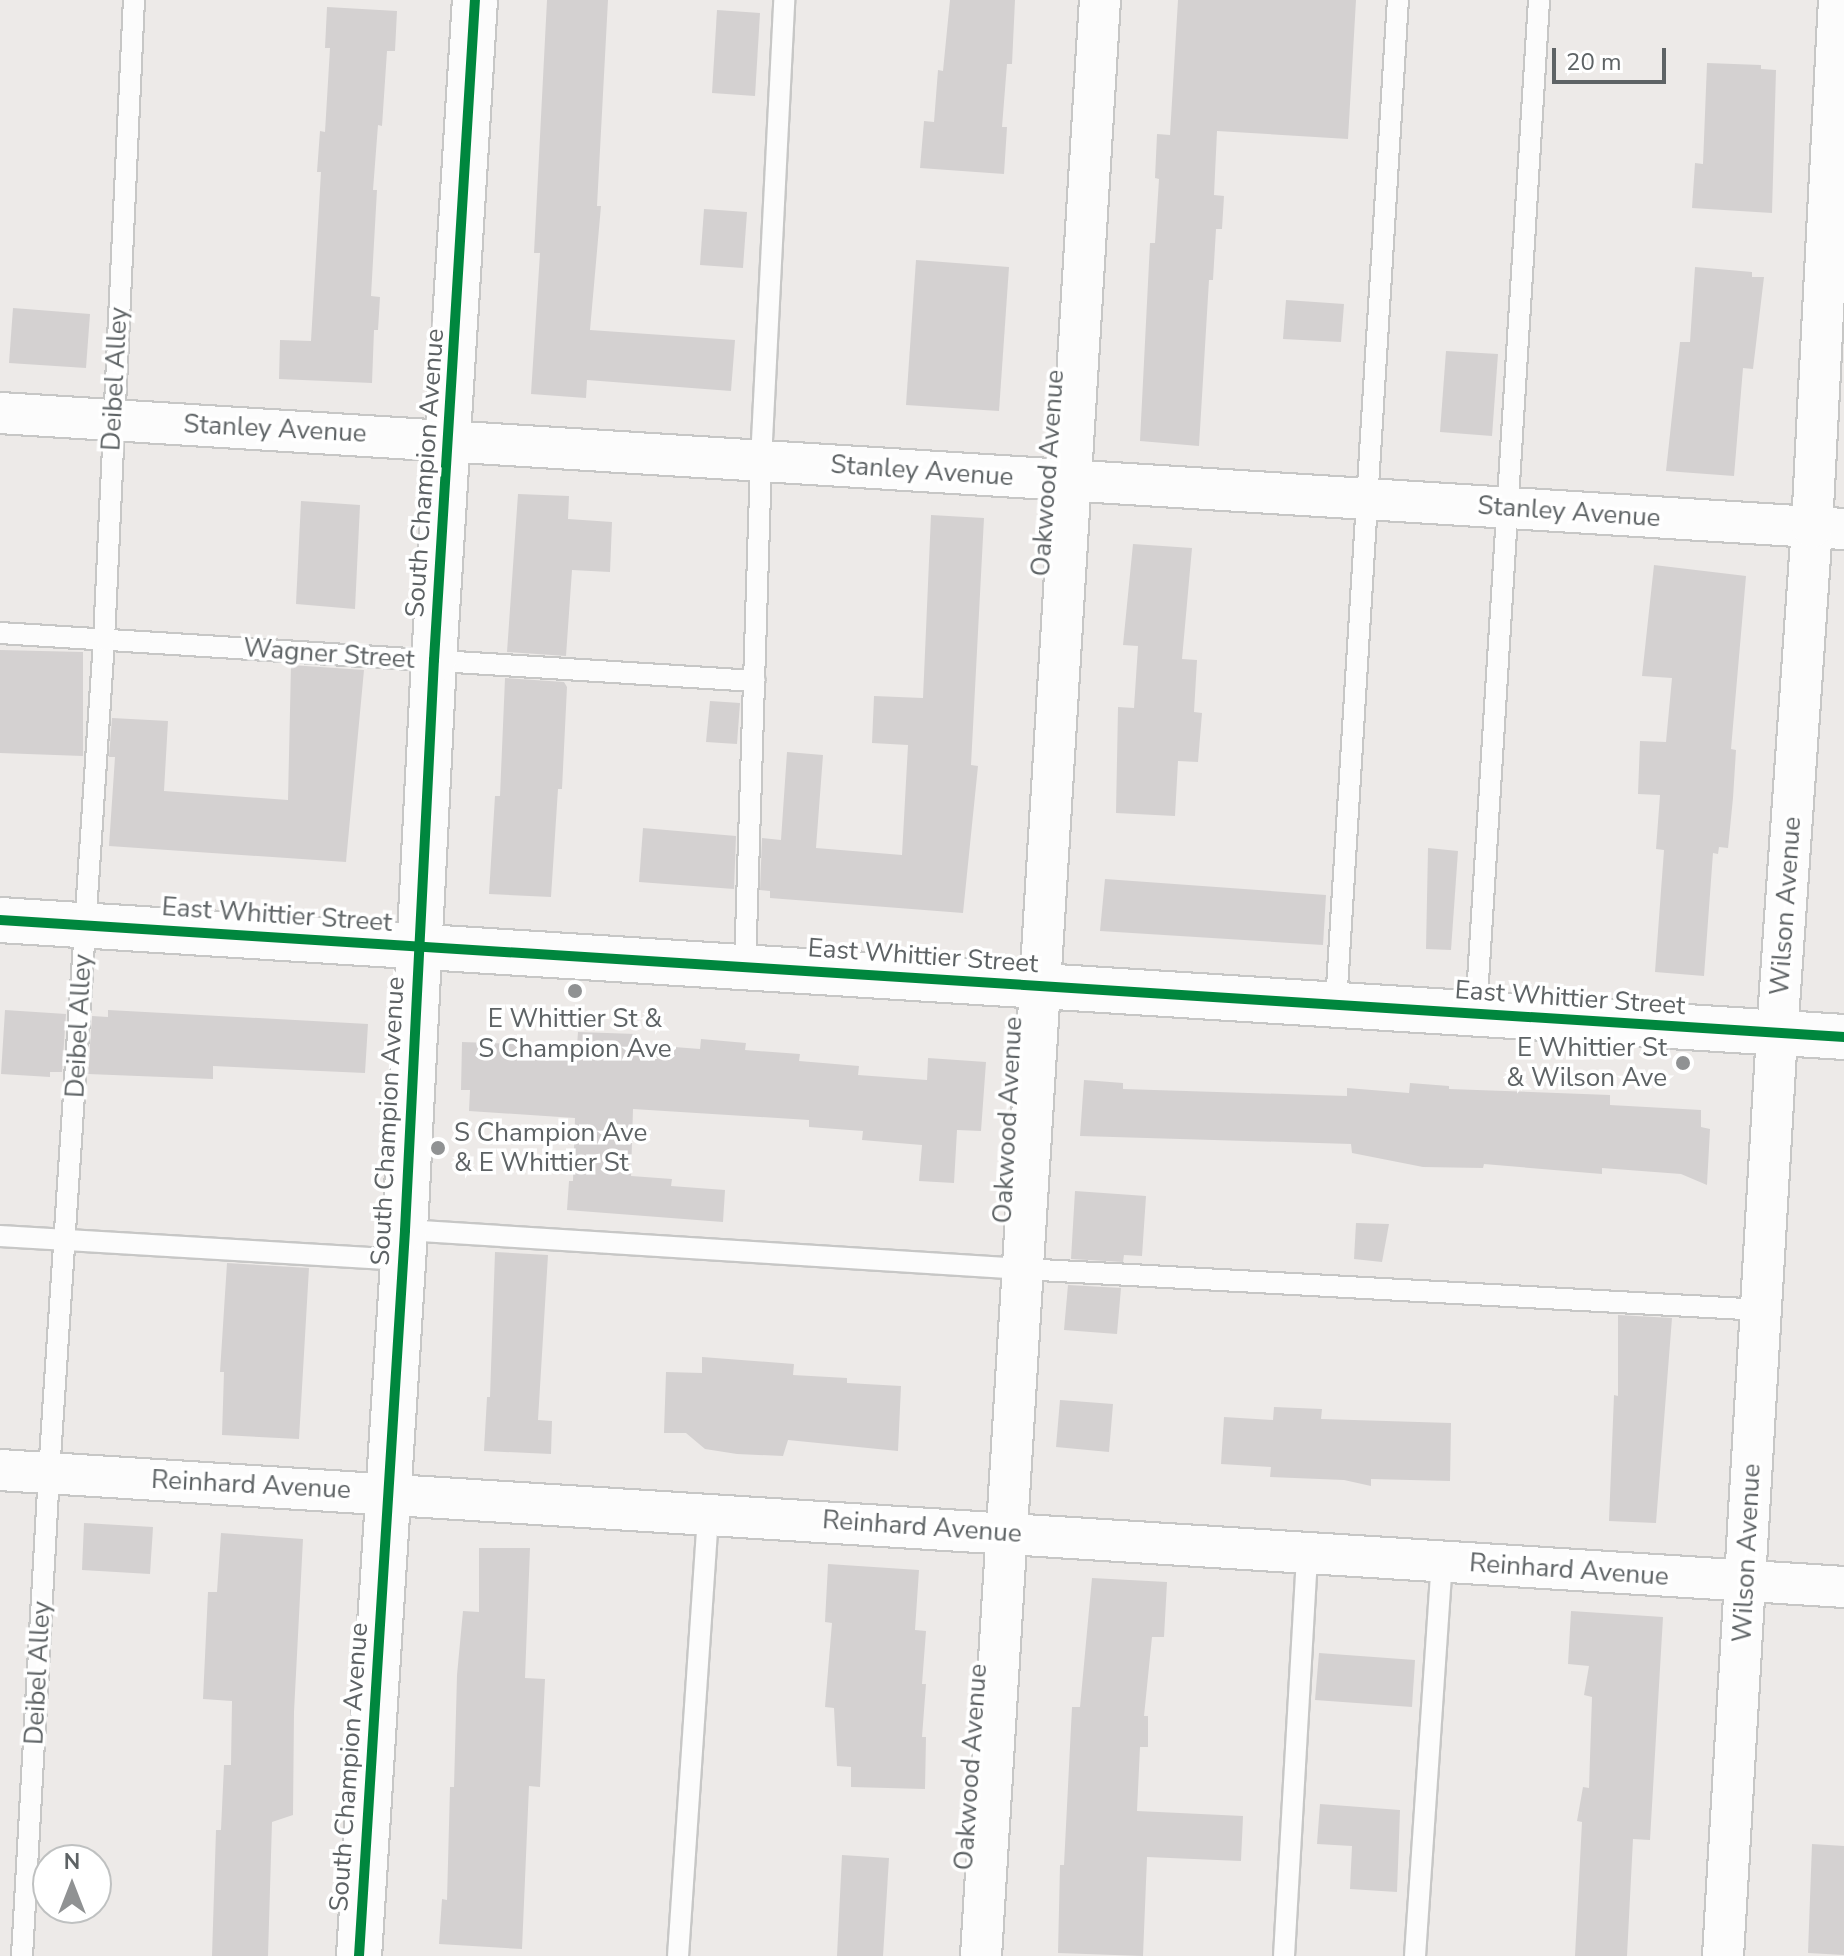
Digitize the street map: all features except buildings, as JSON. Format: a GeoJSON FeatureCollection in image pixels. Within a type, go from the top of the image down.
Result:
{"type":"FeatureCollection","features":[{"type":"Feature","properties":{"kind":"street","name":"South Champion Avenue"},"geometry":{"type":"LineString","coordinates":[[359,1956],[404,1245],[434,660],[475,0]]}},
{"type":"Feature","properties":{"kind":"street","name":"Oakwood Avenue"},"geometry":{"type":"LineString","coordinates":[[981,1956],[1100,0]]}},
{"type":"Feature","properties":{"kind":"street","name":"Wilson Avenue"},"geometry":{"type":"LineString","coordinates":[[1723,1956],[1777,1034],[1828,528],[1839,0]]}},
{"type":"Feature","properties":{"kind":"street","name":"Stanley Avenue"},"geometry":{"type":"LineString","coordinates":[[0,413],[1828,528]]}},
{"type":"Feature","properties":{"kind":"street","name":"East Whittier Street"},"geometry":{"type":"LineString","coordinates":[[0,920],[1844,1037]]}},
{"type":"Feature","properties":{"kind":"street","name":"Reinhard Avenue"},"geometry":{"type":"LineString","coordinates":[[0,1470],[1844,1587]]}},
{"type":"Feature","properties":{"kind":"lane","name":"Deibel Alley"},"geometry":{"type":"LineString","coordinates":[[22,1956],[49,1473],[104,640],[134,0]]}},
{"type":"Feature","properties":{"kind":"lane"},"geometry":{"type":"LineString","coordinates":[[745,967],[761,460],[784,0]]}},
{"type":"Feature","properties":{"kind":"lane"},"geometry":{"type":"LineString","coordinates":[[1336,1004],[1398,0]]}},
{"type":"Feature","properties":{"kind":"lane"},"geometry":{"type":"LineString","coordinates":[[1476,1013],[1539,0]]}},
{"type":"Feature","properties":{"kind":"lane","name":"Wagner Street"},"geometry":{"type":"LineString","coordinates":[[0,633],[754,681]]}},
{"type":"Feature","properties":{"kind":"lane"},"geometry":{"type":"LineString","coordinates":[[0,1236],[66,1241],[404,1245],[1022,1269],[1762,1310]]}},
{"type":"Feature","properties":{"kind":"lane"},"geometry":{"type":"LineString","coordinates":[[678,1956],[708,1513]]}},
{"type":"Feature","properties":{"kind":"lane"},"geometry":{"type":"LineString","coordinates":[[1284,1956],[1307,1552]]}},
{"type":"Feature","properties":{"kind":"lane"},"geometry":{"type":"LineString","coordinates":[[1415,1956],[1442,1561]]}},
{"type":"Feature","properties":{"kind":"cycle path"},"geometry":{"type":"LineString","coordinates":[[359,1956],[405,1230],[434,660],[475,0]]}},
{"type":"Feature","properties":{"kind":"cycle path"},"geometry":{"type":"LineString","coordinates":[[0,920],[1844,1037]]}},
{"type":"Feature","properties":{"kind":"place","name":"E Whittier St & S Champion Ave"},"geometry":{"type":"Point","coordinates":[575,991]}},
{"type":"Feature","properties":{"kind":"place","name":"E Whittier St & Wilson Ave"},"geometry":{"type":"Point","coordinates":[1683,1063]}},
{"type":"Feature","properties":{"kind":"place","name":"S Champion Ave & E Whittier St"},"geometry":{"type":"Point","coordinates":[438,1148]}}]}
